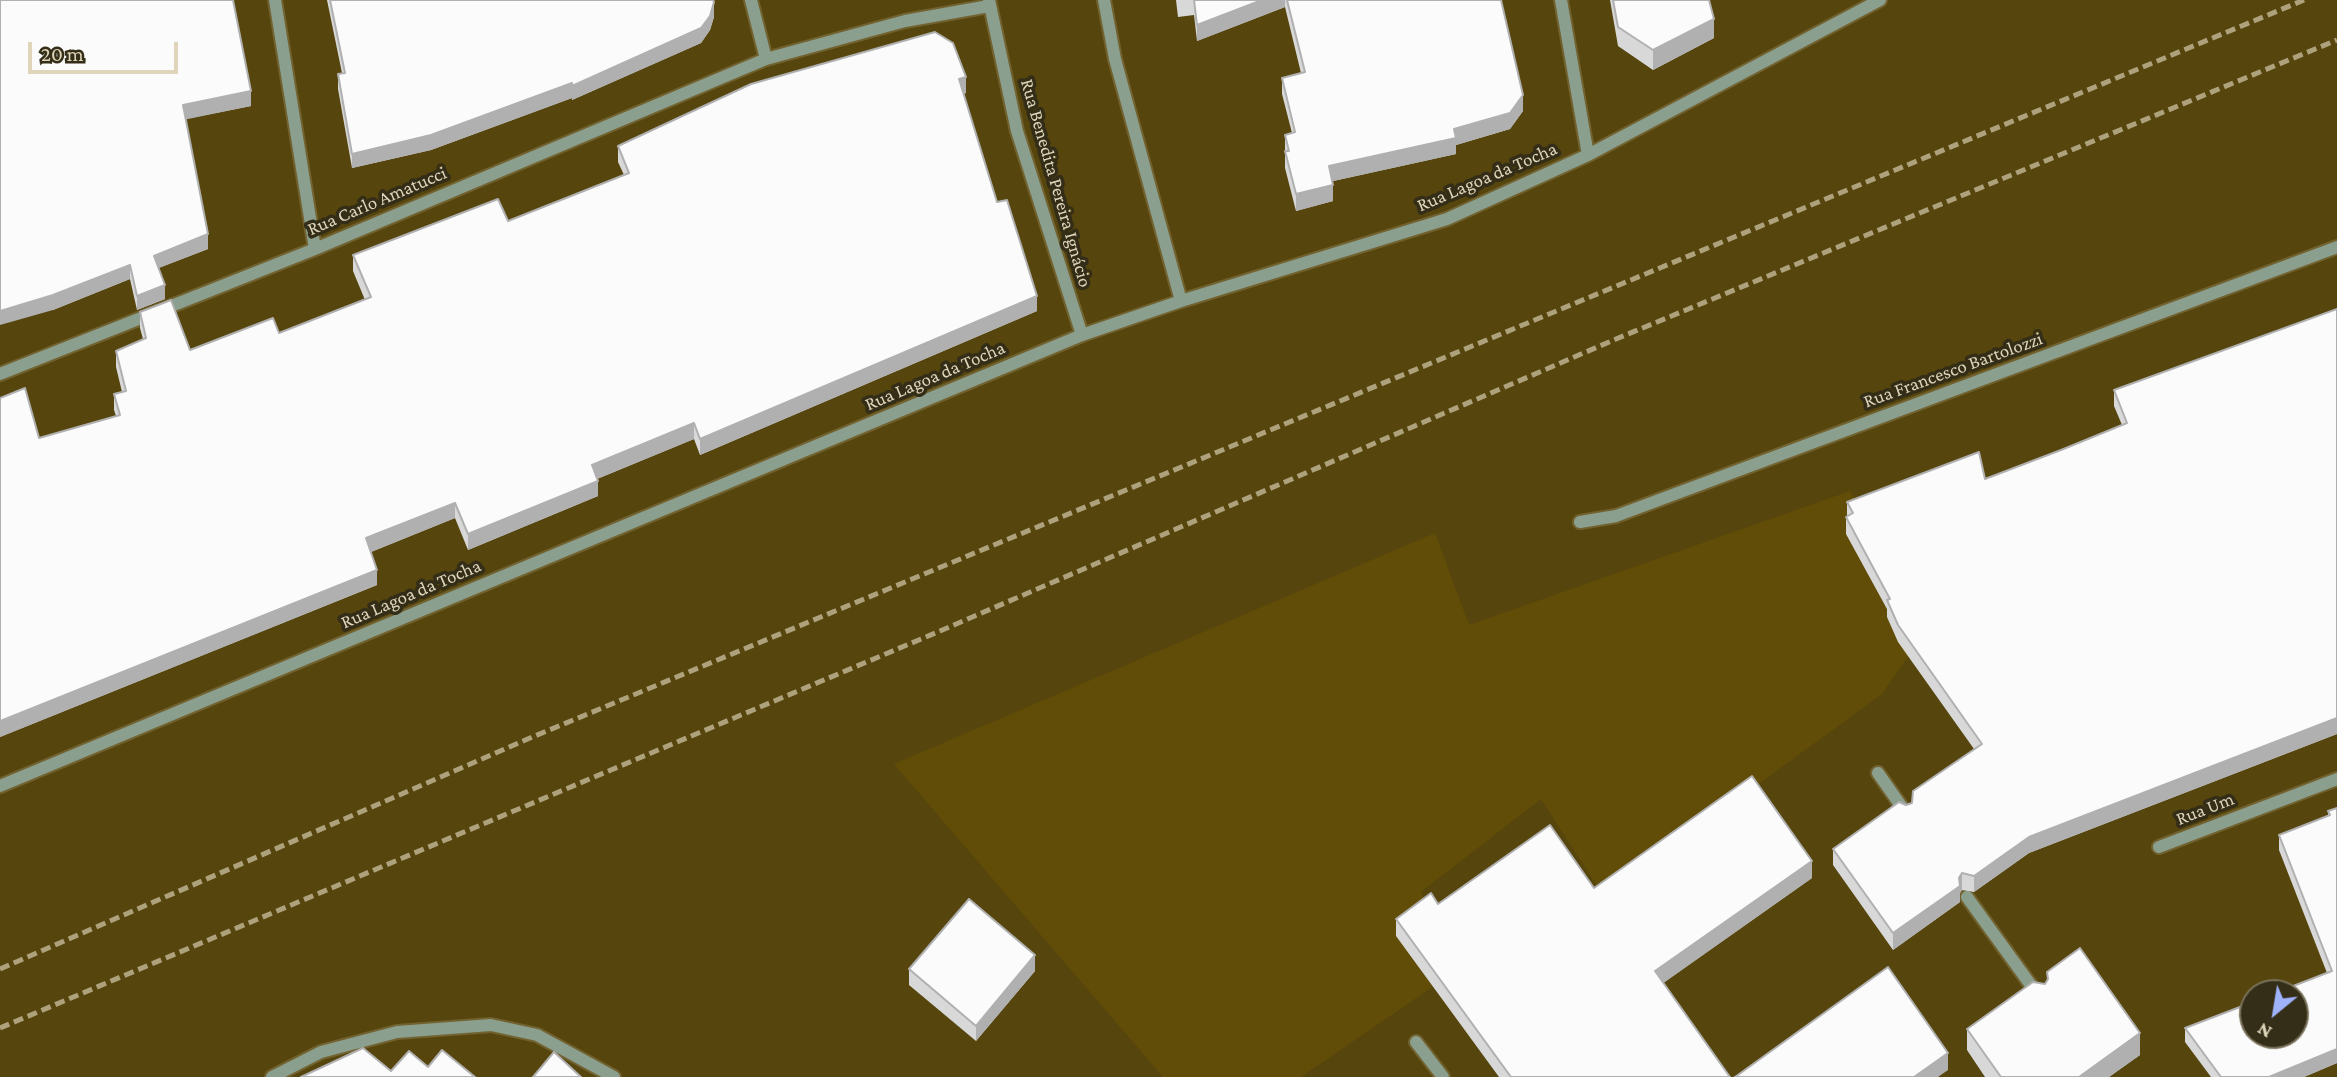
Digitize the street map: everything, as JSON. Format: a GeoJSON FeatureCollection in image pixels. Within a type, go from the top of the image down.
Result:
{"type":"FeatureCollection","features":[{"type":"Feature","properties":{"kind":"street"},"geometry":{"type":"LineString","coordinates":[[275,0],[315,248]]}},
{"type":"Feature","properties":{"kind":"street"},"geometry":{"type":"LineString","coordinates":[[751,0],[766,59]]}},
{"type":"Feature","properties":{"kind":"street"},"geometry":{"type":"LineString","coordinates":[[1104,0],[1115,59],[1181,301]]}},
{"type":"Feature","properties":{"kind":"street"},"geometry":{"type":"LineString","coordinates":[[1560,0],[1588,155]]}},
{"type":"Feature","properties":{"kind":"street","name":"Rua Lagoa da Tocha"},"geometry":{"type":"LineString","coordinates":[[0,786],[1082,335],[1181,301],[1447,219],[1588,155],[1880,0]]}},
{"type":"Feature","properties":{"kind":"street","name":"Rua Carlo Amatucci"},"geometry":{"type":"LineString","coordinates":[[0,374],[315,248],[766,59],[905,21],[989,3]]}},
{"type":"Feature","properties":{"kind":"street","name":"Rua Benedita Pereira Ignácio"},"geometry":{"type":"LineString","coordinates":[[989,3],[1017,131],[1082,335]]}},
{"type":"Feature","properties":{"kind":"street","name":"Rua Francesco Bartolozzi"},"geometry":{"type":"LineString","coordinates":[[1580,522],[1616,516],[2337,247]]}},
{"type":"Feature","properties":{"kind":"street"},"geometry":{"type":"LineString","coordinates":[[1878,773],[1906,813]]}},
{"type":"Feature","properties":{"kind":"street","name":"Rua Um"},"geometry":{"type":"LineString","coordinates":[[2159,847],[2337,779]]}},
{"type":"Feature","properties":{"kind":"street"},"geometry":{"type":"LineString","coordinates":[[1967,897],[2040,998]]}},
{"type":"Feature","properties":{"kind":"street"},"geometry":{"type":"LineString","coordinates":[[272,1077],[321,1052],[397,1032],[491,1025],[537,1035],[614,1077]]}},
{"type":"Feature","properties":{"kind":"street"},"geometry":{"type":"LineString","coordinates":[[1416,1042],[1443,1077]]}},
{"type":"Feature","properties":{"kind":"shaded area"},"geometry":{"type":"Polygon","coordinates":[[[1850,491],[1919,610],[1909,655],[1882,694],[1604,897],[1541,799],[1421,892],[1460,968],[1301,1077],[1163,1077],[894,764],[1435,533],[1469,625],[1850,491]]]}},
{"type":"Feature","properties":{"kind":"building"},"geometry":{"type":"Polygon","coordinates":[[[0,0],[233,0],[251,91],[183,105],[208,234],[154,256],[165,285],[137,296],[130,265],[53,295],[0,311],[0,0]]]}},
{"type":"Feature","properties":{"kind":"building"},"geometry":{"type":"Polygon","coordinates":[[[330,0],[714,2],[710,16],[701,28],[572,86],[572,83],[431,135],[352,154],[338,74],[345,73],[330,0]]]}},
{"type":"Feature","properties":{"kind":"building"},"geometry":{"type":"Polygon","coordinates":[[[1194,0],[1262,0],[1197,25],[1194,0]]]}},
{"type":"Feature","properties":{"kind":"building"},"geometry":{"type":"Polygon","coordinates":[[[1287,0],[1501,0],[1523,95],[1510,113],[1454,129],[1456,138],[1329,166],[1333,185],[1296,194],[1285,151],[1289,151],[1285,135],[1295,132],[1282,78],[1305,72],[1287,0]]]}},
{"type":"Feature","properties":{"kind":"building"},"geometry":{"type":"Polygon","coordinates":[[[1613,0],[1709,0],[1714,19],[1653,50],[1618,27],[1613,0]]]}},
{"type":"Feature","properties":{"kind":"building"},"geometry":{"type":"Polygon","coordinates":[[[935,32],[953,43],[966,77],[959,79],[997,202],[1007,200],[1037,296],[700,439],[694,423],[592,465],[598,481],[468,534],[455,503],[366,538],[377,570],[0,721],[0,398],[25,388],[39,438],[120,415],[114,394],[126,391],[116,351],[146,338],[140,312],[171,300],[190,350],[273,318],[279,333],[371,297],[353,255],[498,199],[508,221],[629,173],[618,146],[751,84],[935,32]]]}},
{"type":"Feature","properties":{"kind":"building"},"geometry":{"type":"Polygon","coordinates":[[[2337,309],[2337,718],[2029,837],[1974,876],[1962,873],[1959,878],[1960,886],[1893,933],[1833,849],[1899,802],[1906,805],[1912,803],[1913,791],[1982,744],[1898,625],[1887,600],[1890,599],[1846,517],[1853,513],[1847,502],[1979,452],[1985,479],[2061,450],[2127,423],[2114,390],[2337,309]]]}},
{"type":"Feature","properties":{"kind":"building"},"geometry":{"type":"Polygon","coordinates":[[[1752,776],[1812,861],[1655,971],[1730,1077],[1511,1077],[1396,919],[1431,893],[1438,904],[1550,825],[1594,888],[1752,776]]]}},
{"type":"Feature","properties":{"kind":"building"},"geometry":{"type":"Polygon","coordinates":[[[2337,808],[2337,1049],[2269,1077],[2221,1077],[2185,1028],[2239,1007],[2239,1049],[2309,1049],[2309,980],[2332,971],[2279,835],[2330,815],[2328,811],[2337,808]]]}},
{"type":"Feature","properties":{"kind":"building"},"geometry":{"type":"Polygon","coordinates":[[[969,899],[1035,955],[976,1026],[909,969],[969,899]]]}},
{"type":"Feature","properties":{"kind":"building"},"geometry":{"type":"Polygon","coordinates":[[[2080,948],[2140,1033],[2079,1077],[2001,1077],[1967,1029],[2033,982],[2045,984],[2048,979],[2047,972],[2080,948]]]}},
{"type":"Feature","properties":{"kind":"building"},"geometry":{"type":"Polygon","coordinates":[[[1888,967],[1948,1053],[1914,1077],[1735,1077],[1888,967]]]}},
{"type":"Feature","properties":{"kind":"building"},"geometry":{"type":"Polygon","coordinates":[[[363,1048],[391,1071],[409,1051],[428,1067],[442,1050],[475,1077],[301,1077],[363,1048]]]}},
{"type":"Feature","properties":{"kind":"building"},"geometry":{"type":"Polygon","coordinates":[[[554,1052],[581,1077],[533,1077],[554,1052]]]}},
{"type":"Feature","properties":{"kind":"railway"},"geometry":{"type":"LineString","coordinates":[[0,969],[530,738],[2304,0]]}},
{"type":"Feature","properties":{"kind":"railway"},"geometry":{"type":"LineString","coordinates":[[0,1028],[940,631],[1616,339],[2337,40]]}}]}
